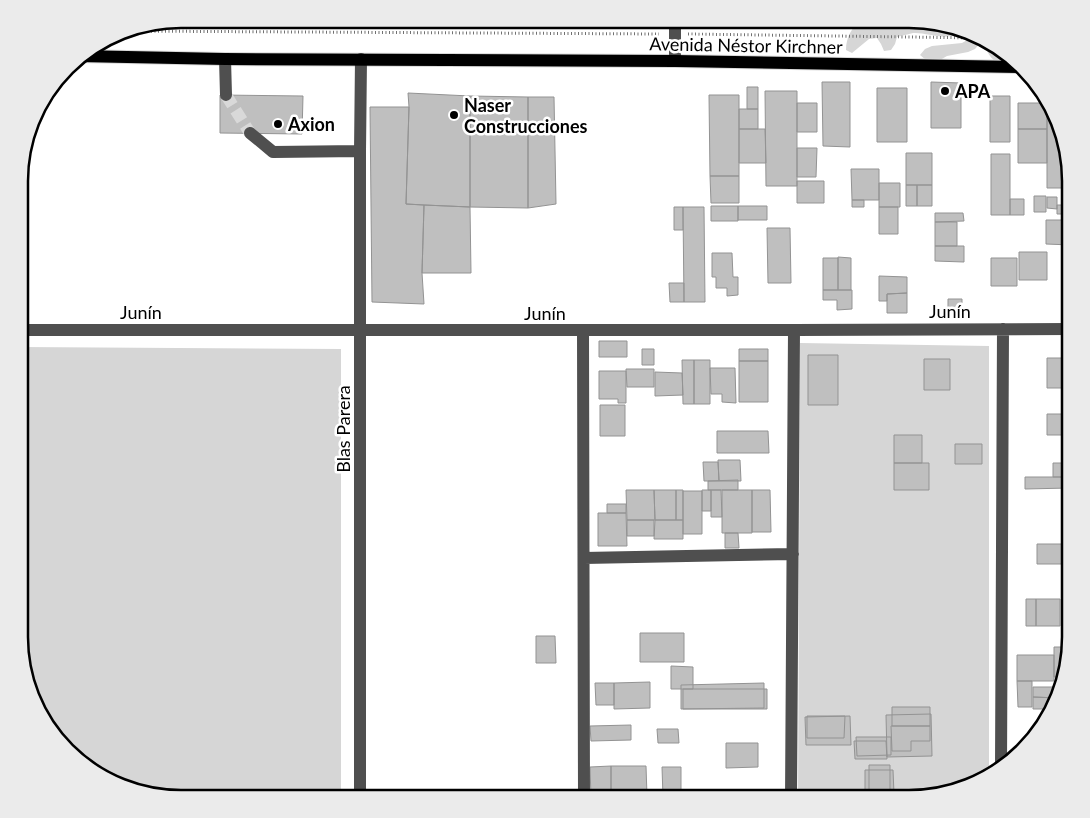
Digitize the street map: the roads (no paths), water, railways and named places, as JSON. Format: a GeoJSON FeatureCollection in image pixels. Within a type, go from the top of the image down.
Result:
{"type":"FeatureCollection","features":[{"type":"Feature","properties":{"kind":"main road","name":"Avenida Néstor Kirchner"},"geometry":{"type":"LineString","coordinates":[[91,56],[1013,67]]}},
{"type":"Feature","properties":{"kind":"street"},"geometry":{"type":"LineString","coordinates":[[675,28],[675,62]]}},
{"type":"Feature","properties":{"kind":"street"},"geometry":{"type":"LineString","coordinates":[[225,59],[226,95]]}},
{"type":"Feature","properties":{"kind":"street","name":"Blas Parera"},"geometry":{"type":"LineString","coordinates":[[360,790],[361,59]]}},
{"type":"Feature","properties":{"kind":"street"},"geometry":{"type":"LineString","coordinates":[[250,133],[273,152],[360,151]]}},
{"type":"Feature","properties":{"kind":"street"},"geometry":{"type":"LineString","coordinates":[[1001,760],[1003,328]]}},
{"type":"Feature","properties":{"kind":"street","name":"Junín"},"geometry":{"type":"LineString","coordinates":[[27,330],[1062,329]]}},
{"type":"Feature","properties":{"kind":"street"},"geometry":{"type":"LineString","coordinates":[[583,330],[584,790]]}},
{"type":"Feature","properties":{"kind":"street"},"geometry":{"type":"LineString","coordinates":[[791,790],[794,330]]}},
{"type":"Feature","properties":{"kind":"street"},"geometry":{"type":"LineString","coordinates":[[584,558],[793,554]]}},
{"type":"Feature","properties":{"kind":"tunnel"},"geometry":{"type":"LineString","coordinates":[[226,95],[250,133]]}},
{"type":"Feature","properties":{"kind":"place","name":"APA"},"geometry":{"type":"Point","coordinates":[945,91]}},
{"type":"Feature","properties":{"kind":"place","name":"Naser Construcciones"},"geometry":{"type":"Point","coordinates":[454,115]}},
{"type":"Feature","properties":{"kind":"place","name":"Axion"},"geometry":{"type":"Point","coordinates":[278,124]}}]}
